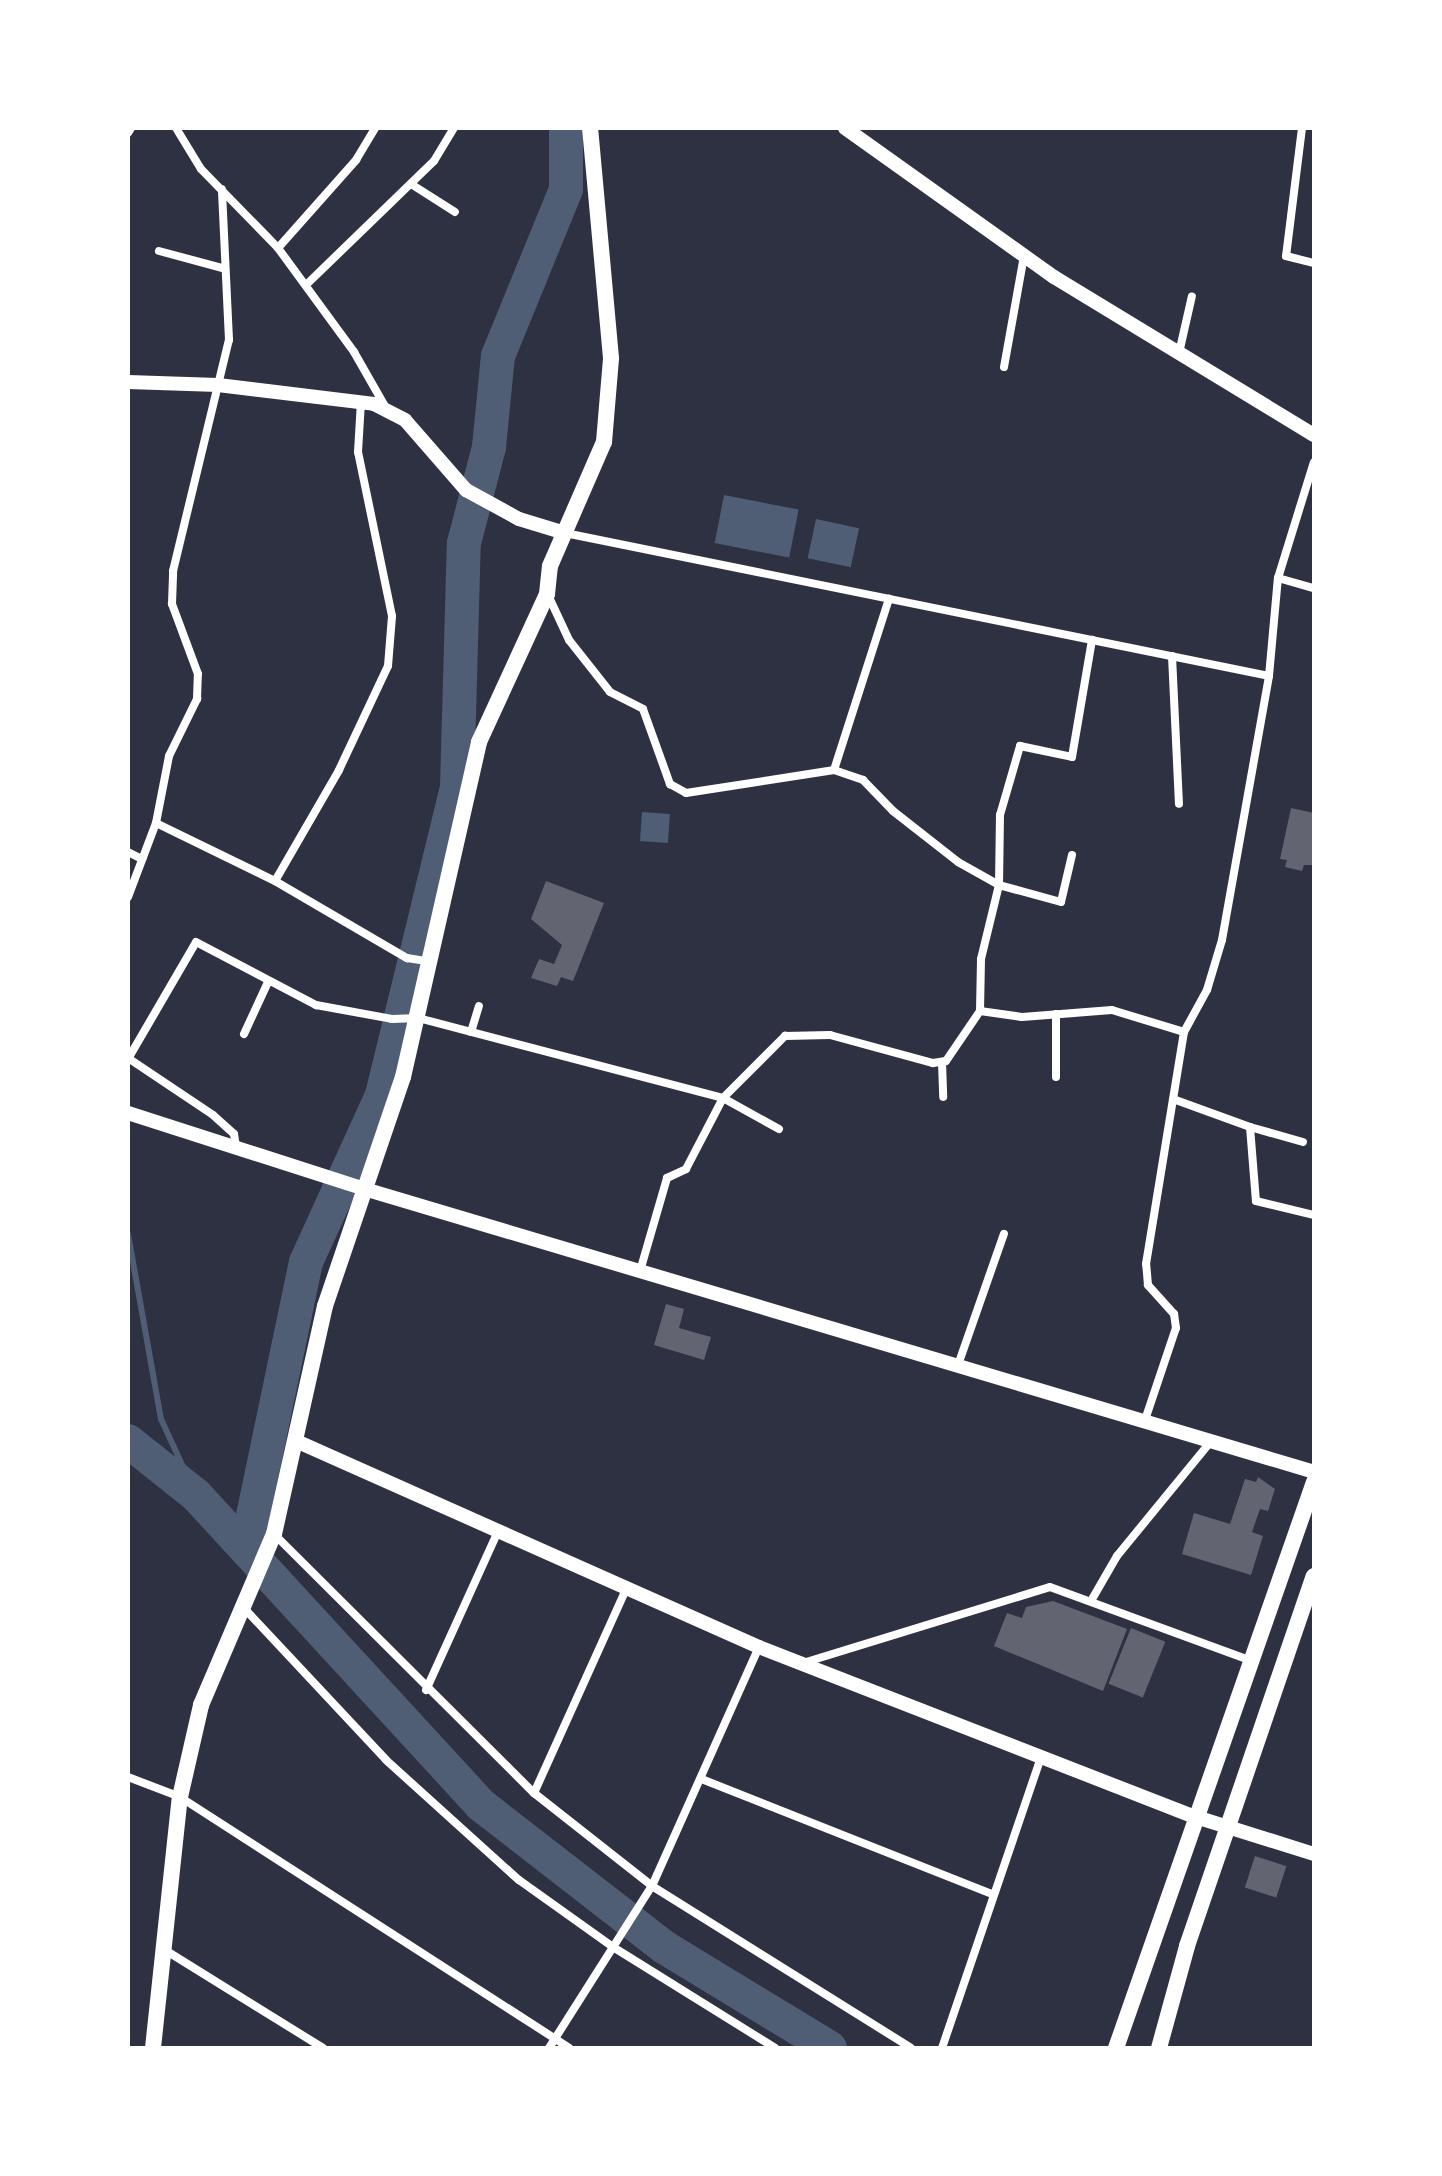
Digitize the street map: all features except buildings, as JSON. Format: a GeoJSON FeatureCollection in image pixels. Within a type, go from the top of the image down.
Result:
{"type":"FeatureCollection","features":[{"type":"Feature","properties":{"kind":"main road"},"geometry":{"type":"LineString","coordinates":[[153,2048],[180,1797],[201,1705],[272,1540],[325,1306],[361,1188],[403,1077],[425,961],[479,742],[547,594],[550,566],[604,442],[610,408],[611,358],[590,128]]}},
{"type":"Feature","properties":{"kind":"main road"},"geometry":{"type":"LineString","coordinates":[[1116,2048],[1314,1482]]}},
{"type":"Feature","properties":{"kind":"main road"},"geometry":{"type":"LineString","coordinates":[[1159,2048],[1187,1946],[1226,1827],[1314,1576]]}},
{"type":"Feature","properties":{"kind":"street"},"geometry":{"type":"LineString","coordinates":[[176,128],[201,169],[278,248],[306,285],[386,408],[439,454],[466,490],[488,504],[565,533],[1269,676]]}},
{"type":"Feature","properties":{"kind":"street"},"geometry":{"type":"LineString","coordinates":[[278,248],[356,160],[375,128]]}},
{"type":"Feature","properties":{"kind":"street"},"geometry":{"type":"LineString","coordinates":[[306,285],[434,161],[454,128]]}},
{"type":"Feature","properties":{"kind":"street"},"geometry":{"type":"LineString","coordinates":[[845,128],[1024,256],[1314,435]]}},
{"type":"Feature","properties":{"kind":"street"},"geometry":{"type":"LineString","coordinates":[[1302,128],[1286,256],[1314,263]]}},
{"type":"Feature","properties":{"kind":"street"},"geometry":{"type":"LineString","coordinates":[[411,184],[455,212]]}},
{"type":"Feature","properties":{"kind":"street"},"geometry":{"type":"LineString","coordinates":[[128,897],[156,823],[169,756],[197,699],[198,674],[172,604],[173,571],[229,340],[222,268],[222,189]]}},
{"type":"Feature","properties":{"kind":"street"},"geometry":{"type":"LineString","coordinates":[[159,251],[222,268]]}},
{"type":"Feature","properties":{"kind":"street"},"geometry":{"type":"LineString","coordinates":[[1004,367],[1024,256]]}},
{"type":"Feature","properties":{"kind":"street"},"geometry":{"type":"LineString","coordinates":[[1179,353],[1192,296]]}},
{"type":"Feature","properties":{"kind":"street"},"geometry":{"type":"LineString","coordinates":[[128,382],[218,385],[361,401],[386,408]]}},
{"type":"Feature","properties":{"kind":"street"},"geometry":{"type":"LineString","coordinates":[[275,881],[339,770],[388,666],[392,616],[358,452],[361,401]]}},
{"type":"Feature","properties":{"kind":"street"},"geometry":{"type":"LineString","coordinates":[[1145,1420],[1176,1328],[1174,1314],[1148,1285],[1146,1264],[1184,1032],[1207,990],[1222,940],[1269,676],[1278,578],[1314,462]]}},
{"type":"Feature","properties":{"kind":"street"},"geometry":{"type":"LineString","coordinates":[[1278,578],[1314,588]]}},
{"type":"Feature","properties":{"kind":"street"},"geometry":{"type":"LineString","coordinates":[[547,594],[569,640],[610,692],[643,709],[670,784],[686,793],[834,770],[863,780],[947,853],[999,885],[1061,902],[1072,855]]}},
{"type":"Feature","properties":{"kind":"street"},"geometry":{"type":"LineString","coordinates":[[834,770],[889,599]]}},
{"type":"Feature","properties":{"kind":"street"},"geometry":{"type":"LineString","coordinates":[[943,1097],[942,1062],[980,1011],[981,959],[999,885],[1000,815],[1020,746],[1072,757],[1092,640]]}},
{"type":"Feature","properties":{"kind":"street"},"geometry":{"type":"LineString","coordinates":[[1172,656],[1179,804]]}},
{"type":"Feature","properties":{"kind":"street"},"geometry":{"type":"LineString","coordinates":[[156,823],[275,881],[407,958],[425,961]]}},
{"type":"Feature","properties":{"kind":"street"},"geometry":{"type":"LineString","coordinates":[[128,852],[142,859]]}},
{"type":"Feature","properties":{"kind":"street"},"geometry":{"type":"LineString","coordinates":[[236,1146],[234,1134],[213,1115],[128,1058],[196,942],[316,1005],[471,1032],[723,1098],[779,1129]]}},
{"type":"Feature","properties":{"kind":"street"},"geometry":{"type":"LineString","coordinates":[[244,1034],[268,982]]}},
{"type":"Feature","properties":{"kind":"street"},"geometry":{"type":"LineString","coordinates":[[471,1032],[479,1006]]}},
{"type":"Feature","properties":{"kind":"street"},"geometry":{"type":"LineString","coordinates":[[980,1011],[1056,1014],[1112,1010],[1184,1032]]}},
{"type":"Feature","properties":{"kind":"street"},"geometry":{"type":"LineString","coordinates":[[1056,1014],[1056,1077]]}},
{"type":"Feature","properties":{"kind":"street"},"geometry":{"type":"LineString","coordinates":[[640,1271],[667,1178],[686,1169],[723,1098],[769,1048],[801,1033],[942,1062]]}},
{"type":"Feature","properties":{"kind":"street"},"geometry":{"type":"LineString","coordinates":[[1173,1099],[1250,1127],[1303,1142]]}},
{"type":"Feature","properties":{"kind":"street"},"geometry":{"type":"LineString","coordinates":[[128,1113],[361,1188],[1314,1472]]}},
{"type":"Feature","properties":{"kind":"street"},"geometry":{"type":"LineString","coordinates":[[1250,1127],[1256,1201],[1314,1215]]}},
{"type":"Feature","properties":{"kind":"street"},"geometry":{"type":"LineString","coordinates":[[958,1365],[1004,1234]]}},
{"type":"Feature","properties":{"kind":"street"},"geometry":{"type":"LineString","coordinates":[[1091,1601],[1117,1556],[1212,1440]]}},
{"type":"Feature","properties":{"kind":"street"},"geometry":{"type":"LineString","coordinates":[[296,1441],[759,1647],[1196,1817],[1314,1854]]}},
{"type":"Feature","properties":{"kind":"street"},"geometry":{"type":"LineString","coordinates":[[426,1690],[499,1530]]}},
{"type":"Feature","properties":{"kind":"street"},"geometry":{"type":"LineString","coordinates":[[272,1540],[534,1793],[652,1886],[911,2048]]}},
{"type":"Feature","properties":{"kind":"street"},"geometry":{"type":"LineString","coordinates":[[534,1793],[627,1586]]}},
{"type":"Feature","properties":{"kind":"street"},"geometry":{"type":"LineString","coordinates":[[802,1663],[1050,1587],[1252,1661]]}},
{"type":"Feature","properties":{"kind":"street"},"geometry":{"type":"LineString","coordinates":[[243,1607],[386,1760],[519,1880],[613,1947],[775,2048]]}},
{"type":"Feature","properties":{"kind":"street"},"geometry":{"type":"LineString","coordinates":[[549,2048],[652,1886],[704,1780],[759,1647]]}},
{"type":"Feature","properties":{"kind":"street"},"geometry":{"type":"LineString","coordinates":[[942,2048],[1041,1757]]}},
{"type":"Feature","properties":{"kind":"street"},"geometry":{"type":"LineString","coordinates":[[128,1777],[180,1797],[569,2048]]}},
{"type":"Feature","properties":{"kind":"street"},"geometry":{"type":"LineString","coordinates":[[704,1780],[992,1894]]}},
{"type":"Feature","properties":{"kind":"street"},"geometry":{"type":"LineString","coordinates":[[1151,2048],[1187,1946]]}},
{"type":"Feature","properties":{"kind":"street"},"geometry":{"type":"LineString","coordinates":[[165,1950],[323,2048]]}},
{"type":"Feature","properties":{"kind":"water"},"geometry":{"type":"Polygon","coordinates":[[[724,495],[799,510],[789,558],[715,543],[724,495]]]}},
{"type":"Feature","properties":{"kind":"water"},"geometry":{"type":"Polygon","coordinates":[[[816,519],[859,528],[851,567],[808,558],[816,519]]]}},
{"type":"Feature","properties":{"kind":"water"},"geometry":{"type":"Polygon","coordinates":[[[642,812],[670,814],[668,843],[640,841],[642,812]]]}},
{"type":"Feature","properties":{"kind":"waterway"},"geometry":{"type":"LineString","coordinates":[[246,1549],[306,1262],[382,1095],[457,787],[464,543],[489,447],[498,356],[566,189],[566,128]]}},
{"type":"Feature","properties":{"kind":"waterway"},"geometry":{"type":"LineString","coordinates":[[128,1234],[161,1419],[196,1495]]}},
{"type":"Feature","properties":{"kind":"waterway"},"geometry":{"type":"LineString","coordinates":[[128,1441],[196,1495],[481,1805],[664,1947],[830,2048]]}}]}
